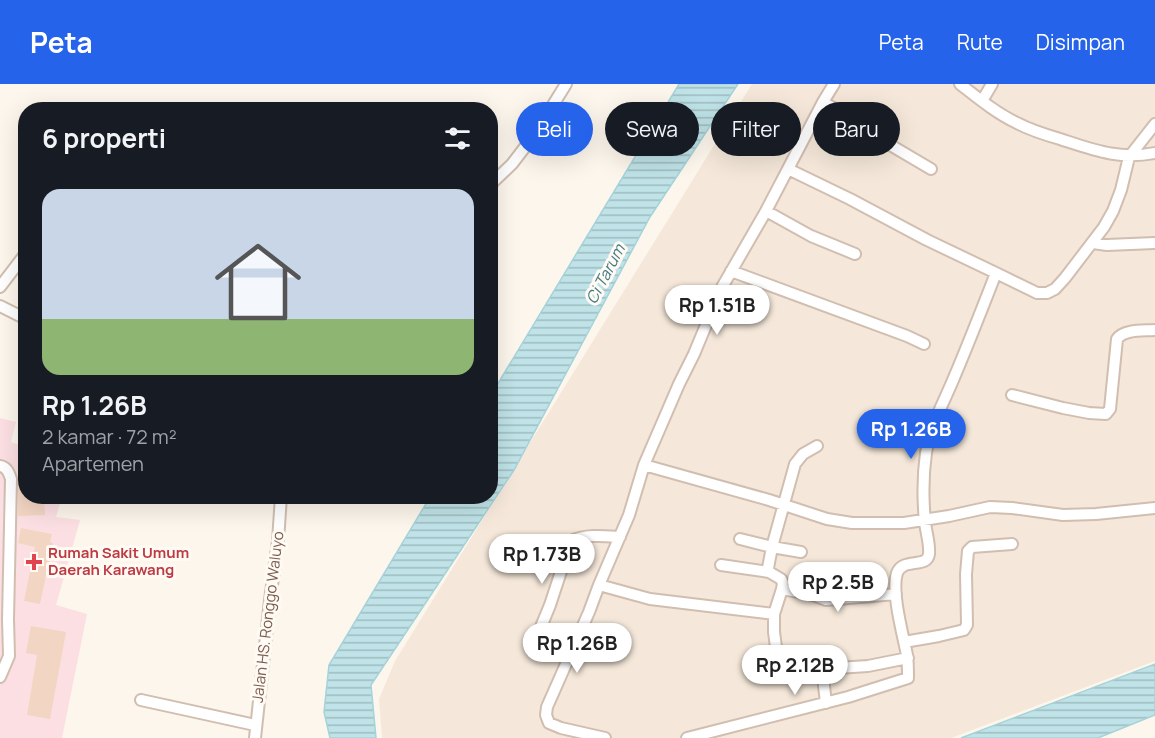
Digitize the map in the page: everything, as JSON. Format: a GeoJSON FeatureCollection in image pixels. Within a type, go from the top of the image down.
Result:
{"type":"FeatureCollection","features":[{"type":"Feature","properties":{"kind":"street"},"geometry":{"type":"LineString","coordinates":[[498,177],[536,134],[566,84]]}},
{"type":"Feature","properties":{"kind":"street"},"geometry":{"type":"LineString","coordinates":[[823,102],[834,84]]}},
{"type":"Feature","properties":{"kind":"street"},"geometry":{"type":"LineString","coordinates":[[960,84],[1000,114],[1018,124],[1115,156],[1129,157],[1155,153]]}},
{"type":"Feature","properties":{"kind":"street"},"geometry":{"type":"LineString","coordinates":[[982,101],[992,84]]}},
{"type":"Feature","properties":{"kind":"street"},"geometry":{"type":"LineString","coordinates":[[604,738],[549,723],[546,715],[547,707],[629,515],[644,465],[721,289],[766,211],[813,121]]}},
{"type":"Feature","properties":{"kind":"street"},"geometry":{"type":"LineString","coordinates":[[788,169],[1037,293],[1047,293],[1055,289],[1093,243],[1113,211],[1129,157],[1155,124]]}},
{"type":"Feature","properties":{"kind":"street"},"geometry":{"type":"LineString","coordinates":[[900,151],[931,169]]}},
{"type":"Feature","properties":{"kind":"street"},"geometry":{"type":"LineString","coordinates":[[766,211],[811,236],[855,254]]}},
{"type":"Feature","properties":{"kind":"street"},"geometry":{"type":"LineString","coordinates":[[1093,243],[1107,245],[1155,243]]}},
{"type":"Feature","properties":{"kind":"street"},"geometry":{"type":"LineString","coordinates":[[0,287],[18,263]]}},
{"type":"Feature","properties":{"kind":"street"},"geometry":{"type":"LineString","coordinates":[[731,271],[924,344]]}},
{"type":"Feature","properties":{"kind":"street"},"geometry":{"type":"LineString","coordinates":[[687,738],[826,703],[908,678],[908,658],[896,594],[896,575],[904,564],[922,562],[927,559],[929,553],[925,520],[926,454],[931,430],[996,273]]}},
{"type":"Feature","properties":{"kind":"street"},"geometry":{"type":"LineString","coordinates":[[0,306],[18,315]]}},
{"type":"Feature","properties":{"kind":"street"},"geometry":{"type":"LineString","coordinates":[[1012,395],[1063,408],[1106,414],[1110,409],[1117,339],[1126,333],[1155,330]]}},
{"type":"Feature","properties":{"kind":"street"},"geometry":{"type":"LineString","coordinates":[[770,573],[768,568],[772,547],[795,464],[803,454],[817,446]]}},
{"type":"Feature","properties":{"kind":"street"},"geometry":{"type":"LineString","coordinates":[[0,465],[9,472],[11,479],[9,656],[0,677]]}},
{"type":"Feature","properties":{"kind":"street"},"geometry":{"type":"LineString","coordinates":[[644,465],[827,519],[845,522],[904,523],[990,507],[1025,509],[1063,515],[1155,508]]}},
{"type":"Feature","properties":{"kind":"street","name":"Jalan HS. Ronggo Waluyo"},"geometry":{"type":"LineString","coordinates":[[255,738],[280,504]]}},
{"type":"Feature","properties":{"kind":"street"},"geometry":{"type":"LineString","coordinates":[[536,639],[572,542],[588,537],[620,537]]}},
{"type":"Feature","properties":{"kind":"street"},"geometry":{"type":"LineString","coordinates":[[740,539],[801,552]]}},
{"type":"Feature","properties":{"kind":"street"},"geometry":{"type":"LineString","coordinates":[[904,642],[964,630],[967,625],[968,551],[972,548],[1012,544]]}},
{"type":"Feature","properties":{"kind":"street"},"geometry":{"type":"LineString","coordinates":[[721,565],[770,573],[781,579],[782,589],[774,614],[776,647],[801,669],[868,666],[908,658]]}},
{"type":"Feature","properties":{"kind":"street"},"geometry":{"type":"LineString","coordinates":[[800,592],[802,572]]}},
{"type":"Feature","properties":{"kind":"street"},"geometry":{"type":"LineString","coordinates":[[598,585],[650,599],[774,614]]}},
{"type":"Feature","properties":{"kind":"street"},"geometry":{"type":"LineString","coordinates":[[782,589],[826,600],[896,594]]}},
{"type":"Feature","properties":{"kind":"street"},"geometry":{"type":"LineString","coordinates":[[822,669],[826,703]]}},
{"type":"Feature","properties":{"kind":"street"},"geometry":{"type":"LineString","coordinates":[[141,700],[255,725]]}},
{"type":"Feature","properties":{"kind":"shaded area"},"geometry":{"type":"Polygon","coordinates":[[[752,84],[1155,84],[1155,661],[951,738],[382,738],[379,699],[395,661],[492,504],[498,504],[498,495],[711,150],[711,156],[801,156],[801,102],[741,102],[752,84]]]}},
{"type":"Feature","properties":{"kind":"shaded area","name":"Rumah Sakit Umum Daerah Karawang"},"geometry":{"type":"Polygon","coordinates":[[[0,418],[16,422],[11,442],[18,444],[18,504],[60,504],[56,517],[80,520],[56,605],[87,614],[62,738],[0,738],[0,418]]]}},
{"type":"Feature","properties":{"kind":"water"},"geometry":{"type":"Polygon","coordinates":[[[679,84],[738,84],[726,102],[711,102],[711,125],[699,143],[699,102],[668,102],[679,84]]]}},
{"type":"Feature","properties":{"kind":"water","name":"Ci Tarum"},"geometry":{"type":"Polygon","coordinates":[[[635,156],[690,156],[650,217],[514,470],[498,494],[498,383],[635,156]]]}},
{"type":"Feature","properties":{"kind":"water"},"geometry":{"type":"Polygon","coordinates":[[[426,504],[491,504],[371,685],[376,738],[330,738],[324,712],[329,665],[426,504]]]}},
{"type":"Feature","properties":{"kind":"water"},"geometry":{"type":"Polygon","coordinates":[[[1155,664],[1155,715],[1098,738],[961,738],[1155,664]]]}},
{"type":"Feature","properties":{"kind":"building"},"geometry":{"type":"Polygon","coordinates":[[[18,504],[44,504],[45,515],[18,516],[18,504]]]}},
{"type":"Feature","properties":{"kind":"building"},"geometry":{"type":"Polygon","coordinates":[[[21,528],[52,534],[50,542],[53,543],[40,604],[24,601],[35,547],[18,543],[21,528]]]}},
{"type":"Feature","properties":{"kind":"building"},"geometry":{"type":"Polygon","coordinates":[[[31,626],[66,632],[50,719],[27,715],[37,655],[26,653],[31,626]]]}},
{"type":"Feature","properties":{"kind":"place","name":"Rumah Sakit Umum Daerah Karawang"},"geometry":{"type":"Point","coordinates":[34,562]}}]}
